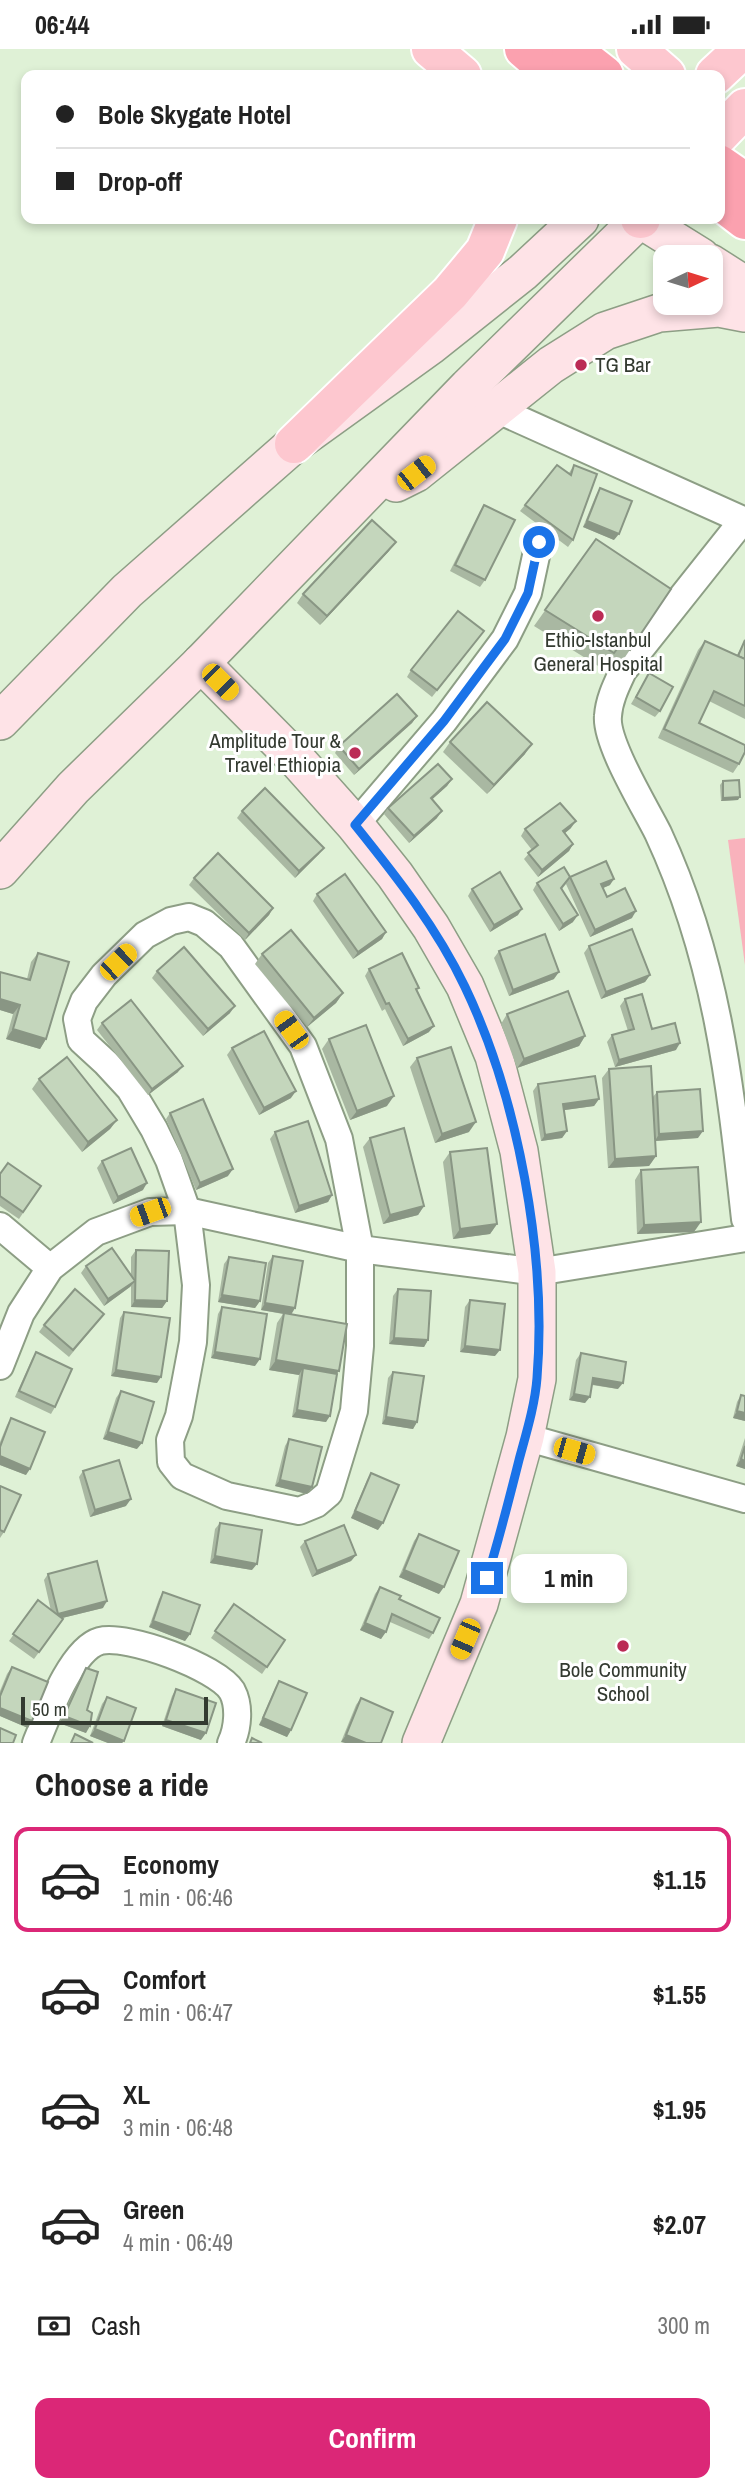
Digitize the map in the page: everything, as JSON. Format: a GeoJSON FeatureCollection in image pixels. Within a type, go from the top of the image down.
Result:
{"type":"FeatureCollection","features":[{"type":"Feature","properties":{"kind":"highway"},"geometry":{"type":"LineString","coordinates":[[524,49],[548,70]]}},
{"type":"Feature","properties":{"kind":"highway"},"geometry":{"type":"LineString","coordinates":[[571,49],[598,70]]}},
{"type":"Feature","properties":{"kind":"highway"},"geometry":{"type":"LineString","coordinates":[[725,168],[745,182]]}},
{"type":"Feature","properties":{"kind":"highway"},"geometry":{"type":"LineString","coordinates":[[725,205],[745,220]]}},
{"type":"Feature","properties":{"kind":"main road"},"geometry":{"type":"LineString","coordinates":[[636,49],[660,70]]}},
{"type":"Feature","properties":{"kind":"main road"},"geometry":{"type":"LineString","coordinates":[[720,70],[743,49]]}},
{"type":"Feature","properties":{"kind":"main road"},"geometry":{"type":"LineString","coordinates":[[0,721],[127,591],[293,444],[450,293],[485,251],[496,224]]}},
{"type":"Feature","properties":{"kind":"main road"},"geometry":{"type":"LineString","coordinates":[[293,444],[430,346],[523,272],[575,224]]}},
{"type":"Feature","properties":{"kind":"main road"},"geometry":{"type":"LineString","coordinates":[[0,870],[73,788],[201,663],[468,387],[635,224]]}},
{"type":"Feature","properties":{"kind":"main road"},"geometry":{"type":"LineString","coordinates":[[648,224],[682,245]]}},
{"type":"Feature","properties":{"kind":"main road"},"geometry":{"type":"LineString","coordinates":[[723,271],[745,285]]}},
{"type":"Feature","properties":{"kind":"main road"},"geometry":{"type":"LineString","coordinates":[[349,508],[416,473],[551,365],[605,331],[659,313],[719,309],[745,313]]}},
{"type":"Feature","properties":{"kind":"main road"},"geometry":{"type":"LineString","coordinates":[[201,663],[355,825],[396,875],[431,927],[465,986],[494,1056],[519,1151],[537,1272],[537,1379],[525,1437],[479,1604],[421,1743]]}},
{"type":"Feature","properties":{"kind":"street"},"geometry":{"type":"LineString","coordinates":[[496,409],[744,521],[623,671],[612,693],[607,719],[614,744],[659,835],[697,931],[715,1000],[731,1088],[745,1219]]}},
{"type":"Feature","properties":{"kind":"street"},"geometry":{"type":"LineString","coordinates":[[355,825],[444,721],[505,639],[528,593],[539,542]]}},
{"type":"Feature","properties":{"kind":"street"},"geometry":{"type":"LineString","coordinates":[[189,917],[204,923],[231,946],[303,1046],[339,1139],[360,1249],[360,1346],[354,1411],[330,1493],[316,1504],[299,1511],[227,1496],[183,1476],[171,1462],[170,1440],[179,1416],[193,1342],[196,1285],[187,1211],[169,1160],[154,1129],[130,1089],[106,1062],[80,1040],[76,1019],[84,1001],[104,975],[145,936],[171,921],[189,917]]}},
{"type":"Feature","properties":{"kind":"street"},"geometry":{"type":"LineString","coordinates":[[0,1366],[21,1313],[50,1268],[96,1232],[150,1212],[187,1211],[360,1249],[537,1272],[745,1238]]}},
{"type":"Feature","properties":{"kind":"street"},"geometry":{"type":"LineString","coordinates":[[0,1226],[50,1268]]}},
{"type":"Feature","properties":{"kind":"street"},"geometry":{"type":"LineString","coordinates":[[525,1437],[745,1499]]}},
{"type":"Feature","properties":{"kind":"street"},"geometry":{"type":"LineString","coordinates":[[36,1743],[57,1695],[78,1657],[100,1641],[140,1643],[217,1676],[232,1691],[237,1710],[231,1743]]}},
{"type":"Feature","properties":{"kind":"shaded area"},"geometry":{"type":"Polygon","coordinates":[[[745,838],[745,965],[728,840],[745,838]]]}},
{"type":"Feature","properties":{"kind":"building"},"geometry":{"type":"Polygon","coordinates":[[[557,465],[571,475],[574,465],[597,474],[573,540],[525,505],[557,465]]]}},
{"type":"Feature","properties":{"kind":"building"},"geometry":{"type":"Polygon","coordinates":[[[600,488],[632,501],[619,534],[587,521],[600,488]]]}},
{"type":"Feature","properties":{"kind":"building"},"geometry":{"type":"Polygon","coordinates":[[[484,505],[515,520],[485,580],[455,565],[484,505]]]}},
{"type":"Feature","properties":{"kind":"building"},"geometry":{"type":"Polygon","coordinates":[[[372,520],[396,542],[327,616],[303,594],[372,520]]]}},
{"type":"Feature","properties":{"kind":"building","name":"Ethio-Istanbul General Hospital"},"geometry":{"type":"Polygon","coordinates":[[[596,539],[671,589],[630,650],[620,645],[614,653],[545,610],[596,539]]]}},
{"type":"Feature","properties":{"kind":"building"},"geometry":{"type":"Polygon","coordinates":[[[458,611],[484,631],[437,690],[411,670],[458,611]]]}},
{"type":"Feature","properties":{"kind":"building"},"geometry":{"type":"Polygon","coordinates":[[[745,640],[745,659],[738,656],[745,640]]]}},
{"type":"Feature","properties":{"kind":"building"},"geometry":{"type":"Polygon","coordinates":[[[705,641],[745,659],[745,706],[714,691],[699,723],[745,745],[745,752],[739,764],[664,729],[705,641]]]}},
{"type":"Feature","properties":{"kind":"building"},"geometry":{"type":"Polygon","coordinates":[[[649,673],[673,687],[660,711],[636,697],[649,673]]]}},
{"type":"Feature","properties":{"kind":"building"},"geometry":{"type":"Polygon","coordinates":[[[397,694],[417,716],[359,769],[339,746],[397,694]]]}},
{"type":"Feature","properties":{"kind":"building"},"geometry":{"type":"Polygon","coordinates":[[[487,702],[532,744],[494,785],[450,742],[487,702]]]}},
{"type":"Feature","properties":{"kind":"building"},"geometry":{"type":"Polygon","coordinates":[[[438,764],[452,779],[431,798],[442,811],[414,836],[388,808],[438,764]]]}},
{"type":"Feature","properties":{"kind":"building"},"geometry":{"type":"Polygon","coordinates":[[[739,780],[740,797],[723,798],[723,781],[739,780]]]}},
{"type":"Feature","properties":{"kind":"building"},"geometry":{"type":"Polygon","coordinates":[[[265,788],[324,848],[299,871],[242,811],[265,788]]]}},
{"type":"Feature","properties":{"kind":"building"},"geometry":{"type":"Polygon","coordinates":[[[560,803],[576,821],[563,831],[573,844],[542,870],[528,853],[538,845],[525,829],[560,803]]]}},
{"type":"Feature","properties":{"kind":"building"},"geometry":{"type":"Polygon","coordinates":[[[218,853],[273,908],[249,933],[194,878],[218,853]]]}},
{"type":"Feature","properties":{"kind":"building"},"geometry":{"type":"Polygon","coordinates":[[[606,861],[614,879],[601,884],[607,897],[625,888],[636,911],[595,930],[570,877],[606,861]]]}},
{"type":"Feature","properties":{"kind":"building"},"geometry":{"type":"Polygon","coordinates":[[[564,867],[570,877],[561,888],[578,915],[563,924],[537,883],[564,867]]]}},
{"type":"Feature","properties":{"kind":"building"},"geometry":{"type":"Polygon","coordinates":[[[500,872],[522,909],[494,925],[472,889],[500,872]]]}},
{"type":"Feature","properties":{"kind":"building"},"geometry":{"type":"Polygon","coordinates":[[[345,874],[386,932],[358,952],[317,894],[345,874]]]}},
{"type":"Feature","properties":{"kind":"building"},"geometry":{"type":"Polygon","coordinates":[[[632,929],[650,975],[606,992],[589,946],[632,929]]]}},
{"type":"Feature","properties":{"kind":"building"},"geometry":{"type":"Polygon","coordinates":[[[291,930],[343,993],[314,1018],[262,954],[291,930]]]}},
{"type":"Feature","properties":{"kind":"building"},"geometry":{"type":"Polygon","coordinates":[[[545,934],[559,972],[513,990],[499,951],[545,934]]]}},
{"type":"Feature","properties":{"kind":"building"},"geometry":{"type":"Polygon","coordinates":[[[184,947],[235,1006],[208,1029],[157,971],[184,947]]]}},
{"type":"Feature","properties":{"kind":"building"},"geometry":{"type":"Polygon","coordinates":[[[38,953],[69,962],[46,1039],[13,1029],[20,1005],[0,999],[0,972],[30,980],[38,953]]]}},
{"type":"Feature","properties":{"kind":"building"},"geometry":{"type":"Polygon","coordinates":[[[402,953],[434,1026],[408,1039],[389,1003],[386,1004],[369,969],[402,953]]]}},
{"type":"Feature","properties":{"kind":"building"},"geometry":{"type":"Polygon","coordinates":[[[568,991],[585,1036],[524,1059],[507,1014],[568,991]]]}},
{"type":"Feature","properties":{"kind":"building"},"geometry":{"type":"Polygon","coordinates":[[[642,994],[652,1029],[675,1023],[680,1043],[619,1060],[612,1035],[634,1029],[625,999],[642,994]]]}},
{"type":"Feature","properties":{"kind":"building"},"geometry":{"type":"Polygon","coordinates":[[[131,1000],[183,1066],[152,1089],[102,1023],[131,1000]]]}},
{"type":"Feature","properties":{"kind":"building"},"geometry":{"type":"Polygon","coordinates":[[[366,1025],[394,1096],[357,1111],[329,1039],[366,1025]]]}},
{"type":"Feature","properties":{"kind":"building"},"geometry":{"type":"Polygon","coordinates":[[[264,1031],[296,1091],[264,1108],[232,1048],[264,1031]]]}},
{"type":"Feature","properties":{"kind":"building"},"geometry":{"type":"Polygon","coordinates":[[[451,1047],[476,1122],[442,1134],[417,1058],[451,1047]]]}},
{"type":"Feature","properties":{"kind":"building"},"geometry":{"type":"Polygon","coordinates":[[[67,1057],[117,1120],[88,1142],[39,1079],[67,1057]]]}},
{"type":"Feature","properties":{"kind":"building"},"geometry":{"type":"Polygon","coordinates":[[[651,1066],[656,1156],[615,1159],[609,1069],[651,1066]]]}},
{"type":"Feature","properties":{"kind":"building"},"geometry":{"type":"Polygon","coordinates":[[[595,1076],[599,1099],[563,1104],[567,1131],[545,1135],[538,1084],[595,1076]]]}},
{"type":"Feature","properties":{"kind":"building"},"geometry":{"type":"Polygon","coordinates":[[[700,1089],[703,1131],[659,1134],[657,1092],[700,1089]]]}},
{"type":"Feature","properties":{"kind":"building"},"geometry":{"type":"Polygon","coordinates":[[[203,1099],[233,1169],[200,1183],[170,1113],[203,1099]]]}},
{"type":"Feature","properties":{"kind":"building"},"geometry":{"type":"Polygon","coordinates":[[[308,1121],[332,1195],[299,1206],[275,1132],[308,1121]]]}},
{"type":"Feature","properties":{"kind":"building"},"geometry":{"type":"Polygon","coordinates":[[[404,1128],[424,1206],[390,1215],[370,1138],[404,1128]]]}},
{"type":"Feature","properties":{"kind":"building"},"geometry":{"type":"Polygon","coordinates":[[[131,1148],[147,1183],[118,1197],[102,1161],[131,1148]]]}},
{"type":"Feature","properties":{"kind":"building"},"geometry":{"type":"Polygon","coordinates":[[[487,1148],[497,1224],[460,1229],[450,1152],[487,1148]]]}},
{"type":"Feature","properties":{"kind":"building"},"geometry":{"type":"Polygon","coordinates":[[[8,1163],[41,1186],[23,1212],[0,1196],[0,1174],[8,1163]]]}},
{"type":"Feature","properties":{"kind":"building"},"geometry":{"type":"Polygon","coordinates":[[[698,1167],[701,1222],[644,1225],[641,1170],[698,1167]]]}},
{"type":"Feature","properties":{"kind":"building"},"geometry":{"type":"Polygon","coordinates":[[[112,1248],[135,1281],[108,1299],[86,1266],[112,1248]]]}},
{"type":"Feature","properties":{"kind":"building"},"geometry":{"type":"Polygon","coordinates":[[[136,1250],[169,1251],[167,1301],[135,1300],[136,1250]]]}},
{"type":"Feature","properties":{"kind":"building"},"geometry":{"type":"Polygon","coordinates":[[[273,1256],[303,1261],[295,1308],[265,1303],[273,1256]]]}},
{"type":"Feature","properties":{"kind":"building"},"geometry":{"type":"Polygon","coordinates":[[[229,1257],[266,1263],[260,1301],[222,1295],[229,1257]]]}},
{"type":"Feature","properties":{"kind":"building"},"geometry":{"type":"Polygon","coordinates":[[[75,1289],[104,1314],[73,1350],[44,1325],[75,1289]]]}},
{"type":"Feature","properties":{"kind":"building"},"geometry":{"type":"Polygon","coordinates":[[[398,1289],[431,1291],[428,1340],[394,1338],[398,1289]]]}},
{"type":"Feature","properties":{"kind":"building"},"geometry":{"type":"Polygon","coordinates":[[[470,1300],[505,1304],[500,1350],[465,1346],[470,1300]]]}},
{"type":"Feature","properties":{"kind":"building"},"geometry":{"type":"Polygon","coordinates":[[[222,1307],[267,1314],[260,1359],[215,1352],[222,1307]]]}},
{"type":"Feature","properties":{"kind":"building"},"geometry":{"type":"Polygon","coordinates":[[[124,1312],[170,1318],[161,1377],[116,1370],[124,1312]]]}},
{"type":"Feature","properties":{"kind":"building"},"geometry":{"type":"Polygon","coordinates":[[[284,1313],[347,1324],[339,1371],[276,1360],[284,1313]]]}},
{"type":"Feature","properties":{"kind":"building"},"geometry":{"type":"Polygon","coordinates":[[[36,1352],[72,1369],[55,1407],[19,1391],[36,1352]]]}},
{"type":"Feature","properties":{"kind":"building"},"geometry":{"type":"Polygon","coordinates":[[[581,1353],[626,1362],[623,1383],[593,1378],[590,1397],[574,1394],[581,1353]]]}},
{"type":"Feature","properties":{"kind":"building"},"geometry":{"type":"Polygon","coordinates":[[[303,1368],[337,1374],[330,1416],[297,1410],[303,1368]]]}},
{"type":"Feature","properties":{"kind":"building"},"geometry":{"type":"Polygon","coordinates":[[[393,1372],[424,1376],[417,1422],[386,1417],[393,1372]]]}},
{"type":"Feature","properties":{"kind":"building"},"geometry":{"type":"Polygon","coordinates":[[[121,1391],[154,1402],[142,1443],[108,1432],[121,1391]]]}},
{"type":"Feature","properties":{"kind":"building"},"geometry":{"type":"Polygon","coordinates":[[[741,1395],[745,1396],[745,1413],[737,1411],[741,1395]]]}},
{"type":"Feature","properties":{"kind":"building"},"geometry":{"type":"Polygon","coordinates":[[[11,1418],[45,1432],[30,1469],[0,1456],[0,1447],[11,1418]]]}},
{"type":"Feature","properties":{"kind":"building"},"geometry":{"type":"Polygon","coordinates":[[[289,1439],[322,1447],[312,1487],[280,1480],[289,1439]]]}},
{"type":"Feature","properties":{"kind":"building"},"geometry":{"type":"Polygon","coordinates":[[[119,1460],[131,1499],[95,1510],[83,1471],[119,1460]]]}},
{"type":"Feature","properties":{"kind":"building"},"geometry":{"type":"Polygon","coordinates":[[[371,1473],[399,1485],[383,1523],[355,1511],[371,1473]]]}},
{"type":"Feature","properties":{"kind":"building"},"geometry":{"type":"Polygon","coordinates":[[[0,1486],[21,1495],[4,1532],[0,1530],[0,1486]]]}},
{"type":"Feature","properties":{"kind":"building"},"geometry":{"type":"Polygon","coordinates":[[[220,1523],[262,1530],[257,1564],[215,1556],[220,1523]]]}},
{"type":"Feature","properties":{"kind":"building"},"geometry":{"type":"Polygon","coordinates":[[[344,1525],[356,1555],[317,1571],[305,1541],[344,1525]]]}},
{"type":"Feature","properties":{"kind":"building"},"geometry":{"type":"Polygon","coordinates":[[[419,1534],[459,1551],[444,1587],[404,1570],[419,1534]]]}},
{"type":"Feature","properties":{"kind":"building"},"geometry":{"type":"Polygon","coordinates":[[[97,1561],[107,1601],[58,1614],[48,1574],[97,1561]]]}},
{"type":"Feature","properties":{"kind":"building"},"geometry":{"type":"Polygon","coordinates":[[[380,1587],[440,1618],[433,1633],[392,1614],[386,1632],[365,1623],[380,1587]]]}},
{"type":"Feature","properties":{"kind":"building"},"geometry":{"type":"Polygon","coordinates":[[[163,1592],[200,1605],[190,1634],[153,1621],[163,1592]]]}},
{"type":"Feature","properties":{"kind":"building"},"geometry":{"type":"Polygon","coordinates":[[[38,1600],[63,1619],[39,1652],[13,1634],[38,1600]]]}},
{"type":"Feature","properties":{"kind":"building"},"geometry":{"type":"Polygon","coordinates":[[[234,1604],[285,1640],[267,1667],[215,1631],[234,1604]]]}},
{"type":"Feature","properties":{"kind":"building"},"geometry":{"type":"Polygon","coordinates":[[[12,1667],[48,1682],[32,1721],[0,1708],[0,1696],[12,1667]]]}},
{"type":"Feature","properties":{"kind":"building"},"geometry":{"type":"Polygon","coordinates":[[[86,1668],[98,1672],[87,1710],[92,1713],[90,1726],[64,1716],[86,1668]]]}},
{"type":"Feature","properties":{"kind":"building"},"geometry":{"type":"Polygon","coordinates":[[[279,1681],[307,1693],[291,1730],[263,1718],[279,1681]]]}},
{"type":"Feature","properties":{"kind":"building"},"geometry":{"type":"Polygon","coordinates":[[[176,1689],[216,1703],[206,1733],[166,1720],[176,1689]]]}},
{"type":"Feature","properties":{"kind":"building"},"geometry":{"type":"Polygon","coordinates":[[[107,1697],[136,1708],[124,1741],[95,1729],[107,1697]]]}},
{"type":"Feature","properties":{"kind":"building"},"geometry":{"type":"Polygon","coordinates":[[[361,1698],[393,1712],[381,1743],[366,1743],[346,1735],[361,1698]]]}},
{"type":"Feature","properties":{"kind":"building"},"geometry":{"type":"Polygon","coordinates":[[[0,1728],[16,1735],[13,1743],[0,1743],[0,1728]]]}},
{"type":"Feature","properties":{"kind":"building"},"geometry":{"type":"Polygon","coordinates":[[[75,1734],[93,1743],[71,1743],[75,1734]]]}},
{"type":"Feature","properties":{"kind":"place","name":"TG Bar"},"geometry":{"type":"Point","coordinates":[581,365]}},
{"type":"Feature","properties":{"kind":"place","name":"Ethio-Istanbul General Hospital"},"geometry":{"type":"Point","coordinates":[598,616]}},
{"type":"Feature","properties":{"kind":"place","name":"Amplitude Tour & Travel Ethiopia"},"geometry":{"type":"Point","coordinates":[355,753]}},
{"type":"Feature","properties":{"kind":"place","name":"Bole Community School"},"geometry":{"type":"Point","coordinates":[623,1646]}},
{"type":"Feature","properties":{"kind":"route"},"geometry":{"type":"LineString","coordinates":[[487,1578],[525,1437],[537,1379],[537,1272],[519,1151],[494,1056],[465,986],[431,927],[396,875],[355,825],[444,721],[505,639],[528,593],[539,542]]}}]}
